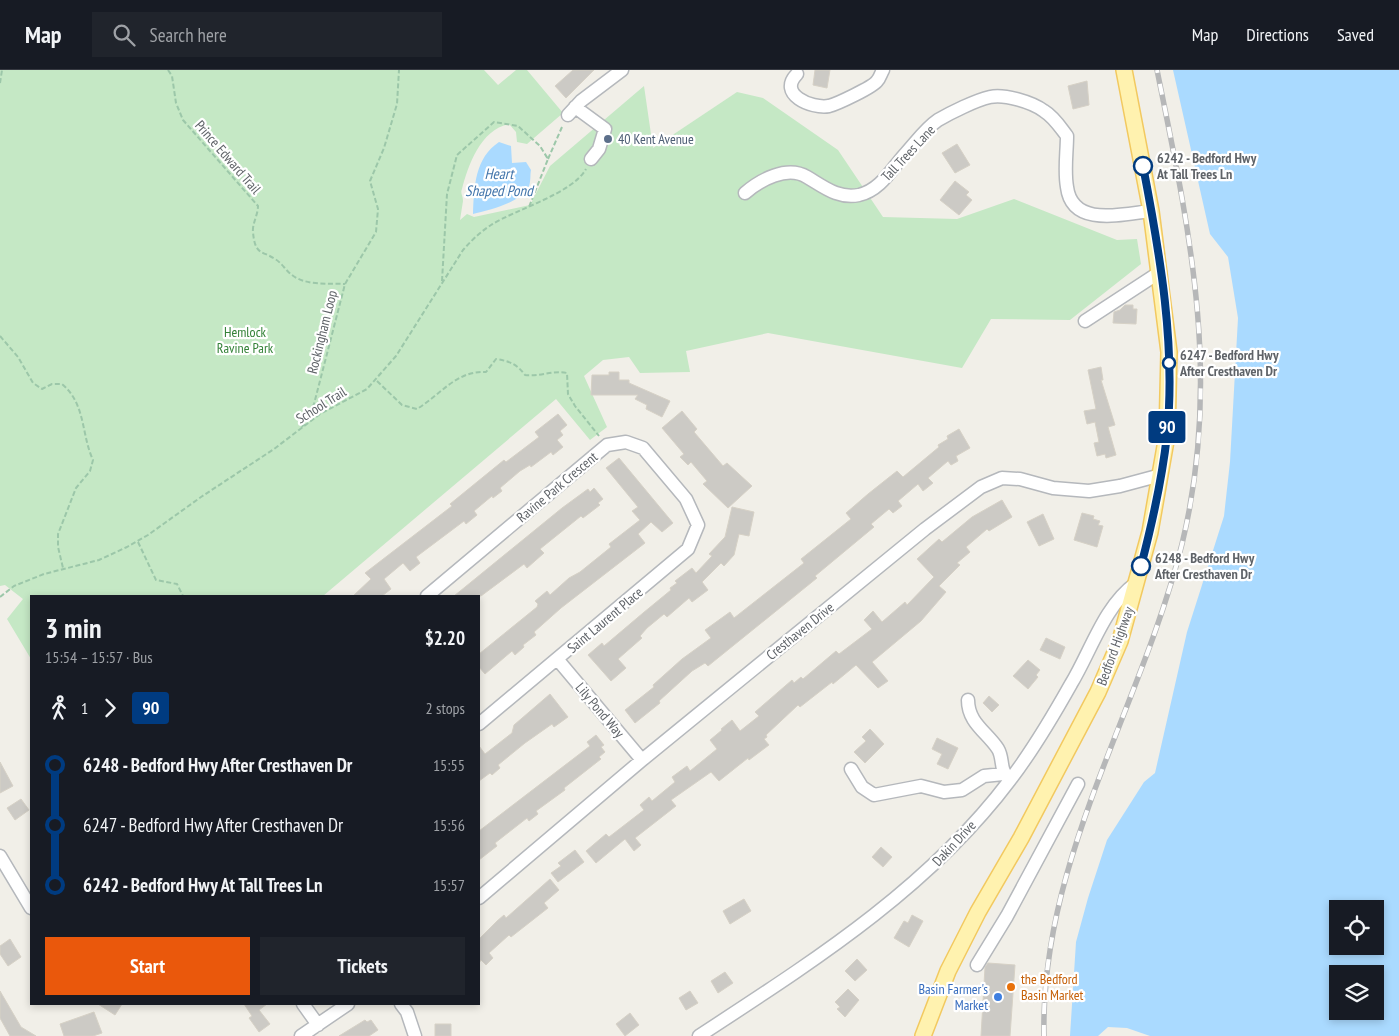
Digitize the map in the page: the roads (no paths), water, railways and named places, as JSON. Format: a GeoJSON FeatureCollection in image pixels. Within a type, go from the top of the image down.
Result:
{"type":"FeatureCollection","features":[{"type":"Feature","properties":{"kind":"main road","name":"Bedford Highway"},"geometry":{"type":"LineString","coordinates":[[923,1036],[948,971],[978,912],[1021,838],[1098,692],[1120,641],[1150,532],[1167,435],[1169,352],[1151,212],[1124,70]]}},
{"type":"Feature","properties":{"kind":"street"},"geometry":{"type":"LineString","coordinates":[[591,159],[599,149],[605,129],[571,111],[622,70]]}},
{"type":"Feature","properties":{"kind":"street"},"geometry":{"type":"LineString","coordinates":[[797,74],[792,81],[792,92],[798,100],[814,106],[830,106],[877,82],[883,70]]}},
{"type":"Feature","properties":{"kind":"street","name":"Tall Trees Lane"},"geometry":{"type":"LineString","coordinates":[[745,193],[765,178],[796,174],[806,177],[827,191],[846,196],[860,195],[872,190],[883,181],[937,121],[989,97],[1001,97],[1014,99],[1043,110],[1067,136],[1068,193],[1072,202],[1080,210],[1096,216],[1151,212]]}},
{"type":"Feature","properties":{"kind":"street"},"geometry":{"type":"LineString","coordinates":[[1085,321],[1160,272]]}},
{"type":"Feature","properties":{"kind":"street","name":"Ravine Park Crescent"},"geometry":{"type":"LineString","coordinates":[[428,595],[607,445],[626,442],[643,448],[686,499]]}},
{"type":"Feature","properties":{"kind":"street","name":"Cresthaven Drive"},"geometry":{"type":"LineString","coordinates":[[480,897],[642,760],[925,529],[981,487],[1002,478],[1020,479],[1053,488],[1089,491],[1120,486],[1161,475]]}},
{"type":"Feature","properties":{"kind":"street","name":"Saint Laurent Place"},"geometry":{"type":"LineString","coordinates":[[480,723],[558,660],[688,549],[698,525],[686,499]]}},
{"type":"Feature","properties":{"kind":"street","name":"Dakin Drive"},"geometry":{"type":"LineString","coordinates":[[699,1036],[892,903],[948,853],[1007,777],[1071,684],[1097,634],[1124,592],[1136,583]]}},
{"type":"Feature","properties":{"kind":"street","name":"Lily Pond Way"},"geometry":{"type":"LineString","coordinates":[[558,660],[642,760]]}},
{"type":"Feature","properties":{"kind":"street"},"geometry":{"type":"LineString","coordinates":[[851,769],[862,787],[874,795],[921,786],[944,792],[962,790],[984,776],[1007,777],[999,751],[977,727],[968,709],[968,700]]}},
{"type":"Feature","properties":{"kind":"street"},"geometry":{"type":"LineString","coordinates":[[977,965],[1007,916],[1078,784]]}},
{"type":"Feature","properties":{"kind":"street"},"geometry":{"type":"LineString","coordinates":[[0,856],[30,906]]}},
{"type":"Feature","properties":{"kind":"street"},"geometry":{"type":"LineString","coordinates":[[304,1005],[318,1025]]}},
{"type":"Feature","properties":{"kind":"street"},"geometry":{"type":"LineString","coordinates":[[301,1036],[347,1005]]}},
{"type":"Feature","properties":{"kind":"street"},"geometry":{"type":"LineString","coordinates":[[402,1005],[407,1012],[415,1036]]}},
{"type":"Feature","properties":{"kind":"water"},"geometry":{"type":"Polygon","coordinates":[[[1173,70],[1399,70],[1399,1036],[1150,1036],[1127,1028],[1108,1027],[1098,1036],[1070,1036],[1076,942],[1088,898],[1107,840],[1144,782],[1155,773],[1187,632],[1224,516],[1230,462],[1238,318],[1228,257],[1210,234],[1173,70]]]}},
{"type":"Feature","properties":{"kind":"water","name":"Heart Shaped Pond"},"geometry":{"type":"Polygon","coordinates":[[[499,142],[511,146],[512,163],[526,162],[531,170],[529,186],[525,192],[512,201],[496,208],[473,214],[475,183],[480,164],[499,142]]]}},
{"type":"Feature","properties":{"kind":"railway"},"geometry":{"type":"LineString","coordinates":[[1044,1036],[1047,971],[1058,908],[1075,846],[1164,605],[1182,544],[1194,483],[1200,423],[1200,364],[1197,306],[1190,248],[1157,70]]}},
{"type":"Feature","properties":{"kind":"place","name":"40 Kent Avenue"},"geometry":{"type":"Point","coordinates":[608,139]}},
{"type":"Feature","properties":{"kind":"place","name":"6242 - Bedford Hwy At Tall Trees Ln"},"geometry":{"type":"Point","coordinates":[1143,166]}},
{"type":"Feature","properties":{"kind":"place","name":"6247 - Bedford Hwy After Cresthaven Dr"},"geometry":{"type":"Point","coordinates":[1169,363]}},
{"type":"Feature","properties":{"kind":"place","name":"6248 - Bedford Hwy After Cresthaven Dr"},"geometry":{"type":"Point","coordinates":[1141,566]}},
{"type":"Feature","properties":{"kind":"place","name":"the Bedford Basin Market"},"geometry":{"type":"Point","coordinates":[1011,987]}},
{"type":"Feature","properties":{"kind":"place","name":"Basin Farmer's Market"},"geometry":{"type":"Point","coordinates":[998,997]}},
{"type":"Feature","properties":{"kind":"park label","name":"Hemlock Ravine Park"},"geometry":{"type":"Point","coordinates":[245,340]}}]}
